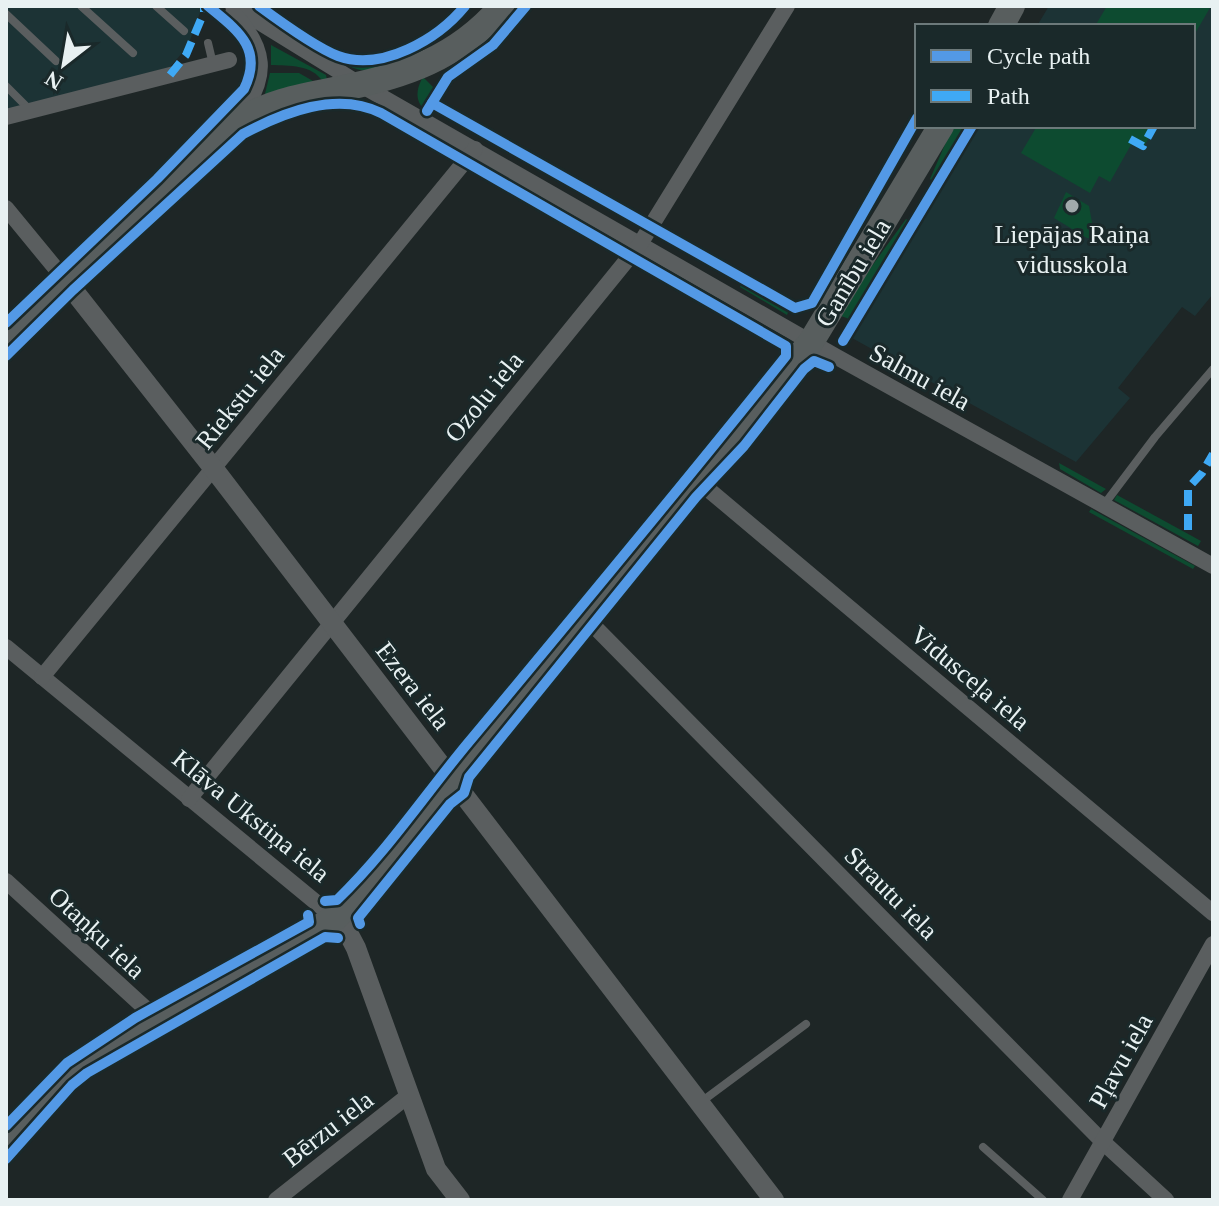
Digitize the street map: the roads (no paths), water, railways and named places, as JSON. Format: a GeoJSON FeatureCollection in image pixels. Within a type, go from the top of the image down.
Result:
{"type":"FeatureCollection","features":[{"type":"Feature","properties":{"kind":"highway"},"geometry":{"type":"LineString","coordinates":[[6,339],[189,159],[235,123],[262,108],[298,97],[399,76],[442,56],[485,26],[502,6]]}},
{"type":"Feature","properties":{"kind":"highway"},"geometry":{"type":"LineString","coordinates":[[1002,24],[1012,6]]}},
{"type":"Feature","properties":{"kind":"highway","name":"Ganību iela"},"geometry":{"type":"LineString","coordinates":[[6,1138],[66,1075],[96,1053],[335,918],[355,899],[811,342],[940,128]]}},
{"type":"Feature","properties":{"kind":"street","name":"Ozolu iela"},"geometry":{"type":"LineString","coordinates":[[189,799],[640,244],[787,6]]}},
{"type":"Feature","properties":{"kind":"street","name":"Salmu iela"},"geometry":{"type":"LineString","coordinates":[[232,7],[361,85],[811,342],[1102,507],[1213,566]]}},
{"type":"Feature","properties":{"kind":"street"},"geometry":{"type":"LineString","coordinates":[[232,7],[256,42],[260,61],[260,77],[255,92],[235,123]]}},
{"type":"Feature","properties":{"kind":"street"},"geometry":{"type":"LineString","coordinates":[[6,117],[221,62]]}},
{"type":"Feature","properties":{"kind":"street","name":"Riekstu iela"},"geometry":{"type":"LineString","coordinates":[[42,677],[475,149]]}},
{"type":"Feature","properties":{"kind":"street","name":"Ezera iela"},"geometry":{"type":"LineString","coordinates":[[6,208],[214,469],[774,1200]]}},
{"type":"Feature","properties":{"kind":"street","name":"Vidusceļa iela"},"geometry":{"type":"LineString","coordinates":[[697,480],[1213,913]]}},
{"type":"Feature","properties":{"kind":"street","name":"Strautu iela"},"geometry":{"type":"LineString","coordinates":[[585,617],[1104,1143],[1166,1200]]}},
{"type":"Feature","properties":{"kind":"street","name":"Klāva Ukstiņa iela"},"geometry":{"type":"LineString","coordinates":[[6,647],[346,929],[356,948],[436,1169],[460,1200]]}},
{"type":"Feature","properties":{"kind":"street","name":"Otaņķu iela"},"geometry":{"type":"LineString","coordinates":[[6,881],[157,1019]]}},
{"type":"Feature","properties":{"kind":"street","name":"Pļavu iela"},"geometry":{"type":"LineString","coordinates":[[1070,1200],[1213,944]]}},
{"type":"Feature","properties":{"kind":"street","name":"Bērzu iela"},"geometry":{"type":"LineString","coordinates":[[276,1200],[409,1095]]}},
{"type":"Feature","properties":{"kind":"lane"},"geometry":{"type":"LineString","coordinates":[[81,6],[133,53]]}},
{"type":"Feature","properties":{"kind":"lane"},"geometry":{"type":"LineString","coordinates":[[156,6],[184,31]]}},
{"type":"Feature","properties":{"kind":"lane"},"geometry":{"type":"LineString","coordinates":[[6,14],[56,61]]}},
{"type":"Feature","properties":{"kind":"lane"},"geometry":{"type":"LineString","coordinates":[[208,43],[221,62]]}},
{"type":"Feature","properties":{"kind":"lane"},"geometry":{"type":"LineString","coordinates":[[6,86],[31,111]]}},
{"type":"Feature","properties":{"kind":"lane"},"geometry":{"type":"LineString","coordinates":[[1102,507],[1155,437],[1213,369]]}},
{"type":"Feature","properties":{"kind":"lane"},"geometry":{"type":"LineString","coordinates":[[700,1103],[806,1024]]}},
{"type":"Feature","properties":{"kind":"lane"},"geometry":{"type":"LineString","coordinates":[[983,1147],[1043,1200]]}},
{"type":"Feature","properties":{"kind":"place","name":"Liepājas Raiņa vidusskola"},"geometry":{"type":"Point","coordinates":[1072,206]}}]}
